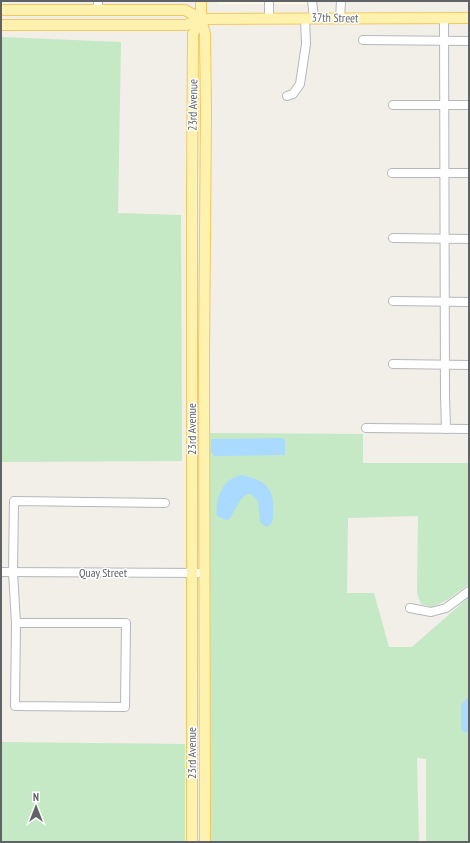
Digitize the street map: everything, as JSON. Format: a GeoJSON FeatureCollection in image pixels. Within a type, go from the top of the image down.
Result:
{"type":"FeatureCollection","features":[{"type":"Feature","properties":{"kind":"main road","name":"23rd Avenue"},"geometry":{"type":"LineString","coordinates":[[201,1],[201,19],[205,34],[205,842]]}},
{"type":"Feature","properties":{"kind":"main road","name":"37th Street"},"geometry":{"type":"LineString","coordinates":[[1,10],[98,5],[186,10],[201,19]]}},
{"type":"Feature","properties":{"kind":"main road","name":"37th Street"},"geometry":{"type":"LineString","coordinates":[[1,25],[186,25],[201,19],[469,18]]}},
{"type":"Feature","properties":{"kind":"main road","name":"23rd Avenue"},"geometry":{"type":"LineString","coordinates":[[192,842],[193,34],[201,19]]}},
{"type":"Feature","properties":{"kind":"street"},"geometry":{"type":"LineString","coordinates":[[269,1],[269,18]]}},
{"type":"Feature","properties":{"kind":"street"},"geometry":{"type":"LineString","coordinates":[[287,96],[293,94],[300,84],[312,1]]}},
{"type":"Feature","properties":{"kind":"street"},"geometry":{"type":"LineString","coordinates":[[340,19],[341,1]]}},
{"type":"Feature","properties":{"kind":"street"},"geometry":{"type":"LineString","coordinates":[[444,18],[446,429]]}},
{"type":"Feature","properties":{"kind":"street"},"geometry":{"type":"LineString","coordinates":[[363,40],[469,41]]}},
{"type":"Feature","properties":{"kind":"street"},"geometry":{"type":"LineString","coordinates":[[393,105],[469,105]]}},
{"type":"Feature","properties":{"kind":"street"},"geometry":{"type":"LineString","coordinates":[[392,173],[469,173]]}},
{"type":"Feature","properties":{"kind":"street"},"geometry":{"type":"LineString","coordinates":[[393,238],[469,239]]}},
{"type":"Feature","properties":{"kind":"street"},"geometry":{"type":"LineString","coordinates":[[393,301],[469,302]]}},
{"type":"Feature","properties":{"kind":"street"},"geometry":{"type":"LineString","coordinates":[[393,364],[469,365]]}},
{"type":"Feature","properties":{"kind":"street"},"geometry":{"type":"LineString","coordinates":[[366,428],[469,429]]}},
{"type":"Feature","properties":{"kind":"street"},"geometry":{"type":"LineString","coordinates":[[16,622],[126,623],[125,708],[16,706],[16,622],[13,572],[14,501],[164,503]]}},
{"type":"Feature","properties":{"kind":"street","name":"Quay Street"},"geometry":{"type":"LineString","coordinates":[[1,572],[205,573]]}},
{"type":"Feature","properties":{"kind":"street"},"geometry":{"type":"LineString","coordinates":[[410,608],[431,612],[446,608],[469,591]]}},
{"type":"Feature","properties":{"kind":"shaded area"},"geometry":{"type":"Polygon","coordinates":[[[216,1],[317,1],[317,4],[218,4],[216,1]]]}},
{"type":"Feature","properties":{"kind":"green space"},"geometry":{"type":"Polygon","coordinates":[[[1,37],[121,42],[118,213],[181,215],[182,461],[1,462],[1,37]]]}},
{"type":"Feature","properties":{"kind":"green space"},"geometry":{"type":"Polygon","coordinates":[[[205,433],[363,434],[363,463],[469,463],[469,584],[447,600],[432,607],[421,604],[417,593],[418,516],[348,518],[347,593],[374,593],[389,647],[412,647],[469,597],[469,842],[426,842],[426,759],[417,758],[419,842],[207,842],[205,433]]]}},
{"type":"Feature","properties":{"kind":"green space"},"geometry":{"type":"Polygon","coordinates":[[[1,742],[185,744],[185,842],[1,842],[1,742]]]}},
{"type":"Feature","properties":{"kind":"water"},"geometry":{"type":"Polygon","coordinates":[[[282,438],[285,440],[285,455],[214,456],[211,452],[211,440],[213,439],[282,438]]]}},
{"type":"Feature","properties":{"kind":"water"},"geometry":{"type":"Polygon","coordinates":[[[241,475],[262,483],[267,486],[270,491],[273,504],[273,517],[272,522],[267,527],[260,522],[258,501],[251,494],[243,497],[228,520],[217,516],[217,503],[221,491],[234,477],[241,475]]]}},
{"type":"Feature","properties":{"kind":"water"},"geometry":{"type":"Polygon","coordinates":[[[468,697],[469,733],[464,732],[461,729],[461,705],[468,697]]]}}]}
